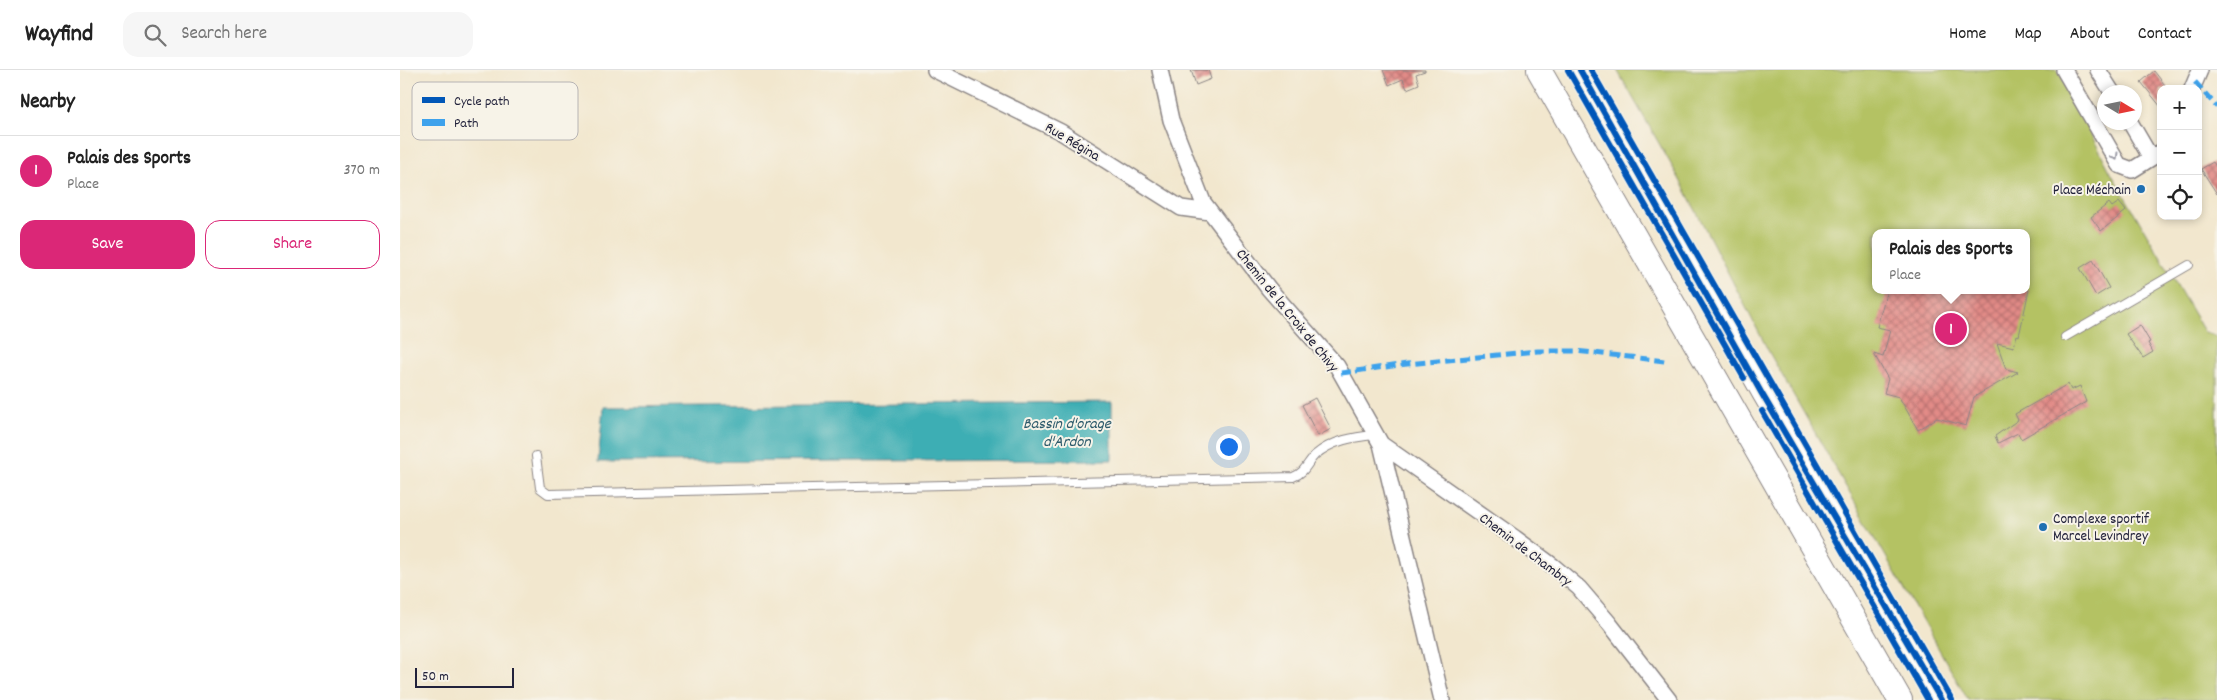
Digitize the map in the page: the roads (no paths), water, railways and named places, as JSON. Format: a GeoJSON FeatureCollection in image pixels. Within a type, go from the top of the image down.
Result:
{"type":"FeatureCollection","features":[{"type":"Feature","properties":{"kind":"main road"},"geometry":{"type":"LineString","coordinates":[[1539,70],[1900,700]]}},
{"type":"Feature","properties":{"kind":"street","name":"Rue Régina"},"geometry":{"type":"LineString","coordinates":[[935,70],[1061,132],[1181,208],[1210,212]]}},
{"type":"Feature","properties":{"kind":"street","name":"Chemin de la Croix de Chivy"},"geometry":{"type":"LineString","coordinates":[[1160,70],[1171,120],[1203,202],[1269,289],[1337,366],[1378,439],[1442,700]]}},
{"type":"Feature","properties":{"kind":"street"},"geometry":{"type":"LineString","coordinates":[[1580,70],[1762,394],[1941,700]]}},
{"type":"Feature","properties":{"kind":"street"},"geometry":{"type":"LineString","coordinates":[[2064,70],[2119,165],[2132,170],[2156,156],[2136,130]]}},
{"type":"Feature","properties":{"kind":"street"},"geometry":{"type":"LineString","coordinates":[[2098,70],[2108,85]]}},
{"type":"Feature","properties":{"kind":"street"},"geometry":{"type":"LineString","coordinates":[[2194,85],[2200,70]]}},
{"type":"Feature","properties":{"kind":"street","name":"Chemin de Chambry"},"geometry":{"type":"LineString","coordinates":[[1378,439],[1560,571],[1579,588],[1669,700]]}},
{"type":"Feature","properties":{"kind":"lane"},"geometry":{"type":"LineString","coordinates":[[2065,337],[2189,265]]}},
{"type":"Feature","properties":{"kind":"lane"},"geometry":{"type":"LineString","coordinates":[[536,456],[540,488],[548,494],[1293,477],[1299,475],[1314,456],[1348,438],[1378,439]]}},
{"type":"Feature","properties":{"kind":"water","name":"Bassin d'orage d'Ardon"},"geometry":{"type":"Polygon","coordinates":[[[1112,402],[1112,460],[598,462],[603,407],[1112,402]]]}},
{"type":"Feature","properties":{"kind":"place","name":"Place Méchain"},"geometry":{"type":"Point","coordinates":[2141,189]}},
{"type":"Feature","properties":{"kind":"place","name":"Palais des Sports"},"geometry":{"type":"Point","coordinates":[1951,329]}},
{"type":"Feature","properties":{"kind":"place","name":"Complexe sportif Marcel Levindrey"},"geometry":{"type":"Point","coordinates":[2043,527]}}]}
